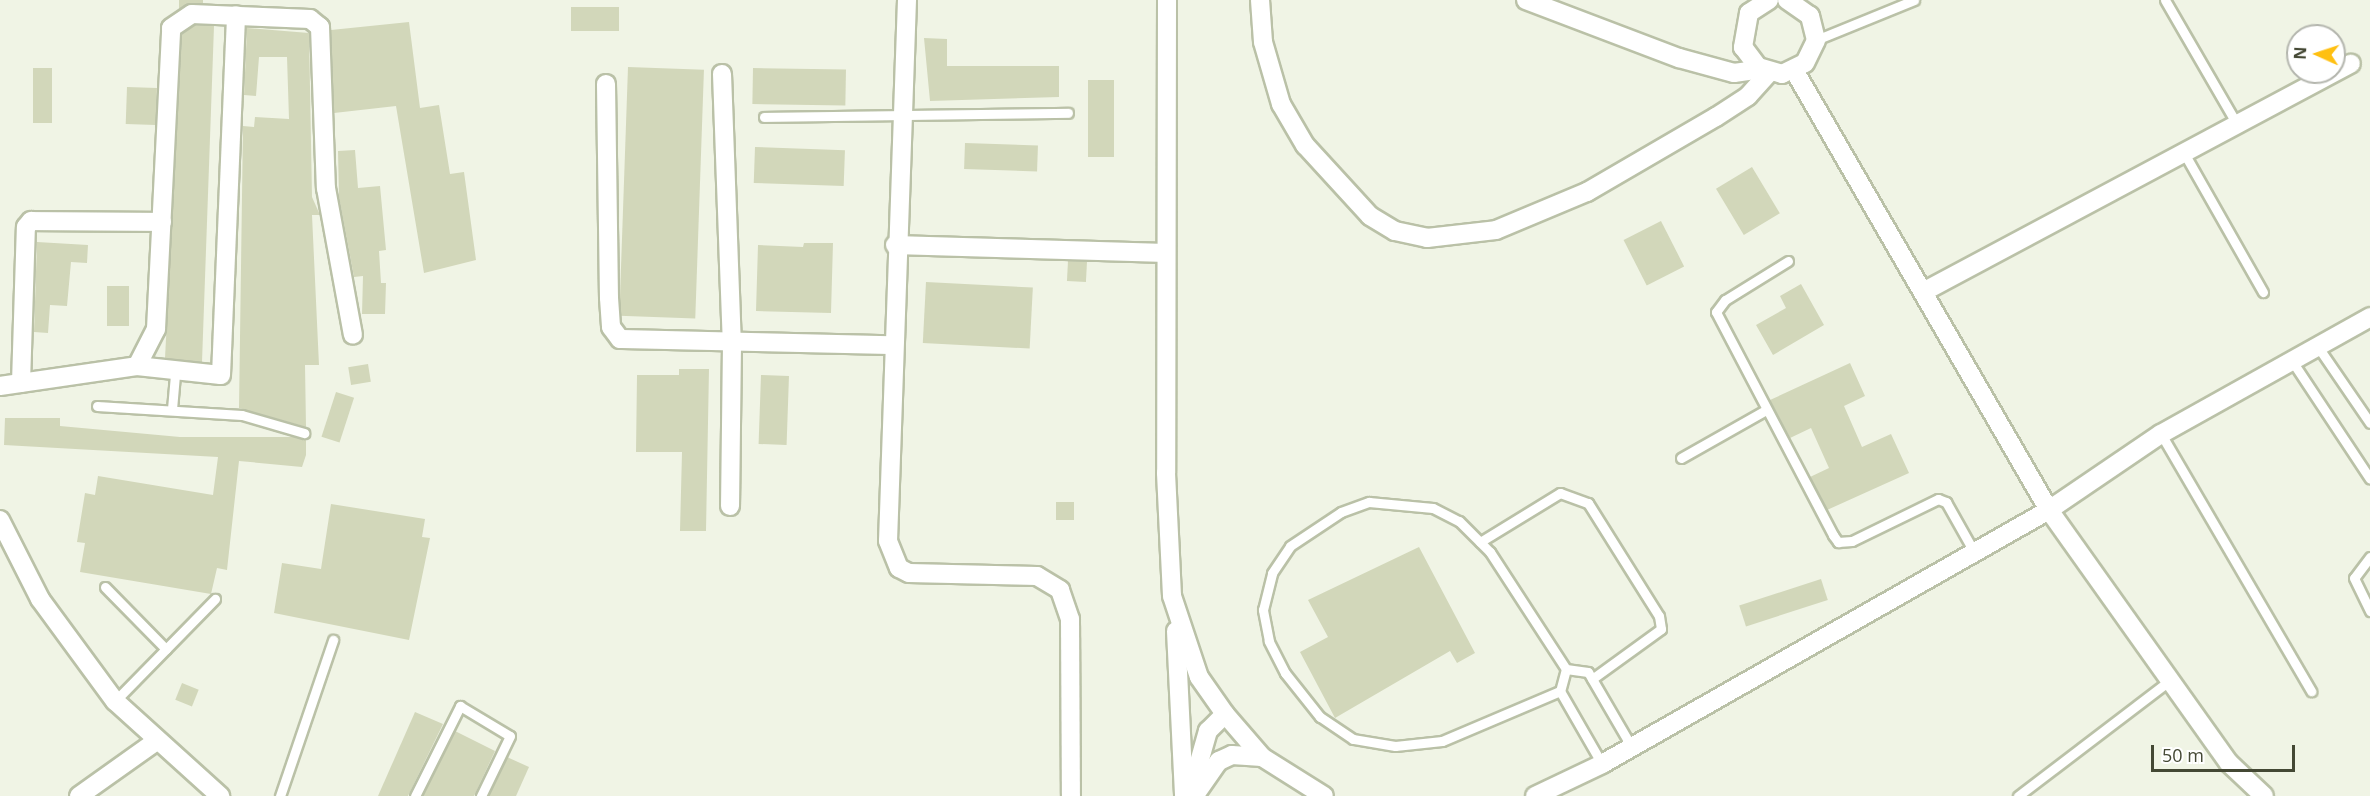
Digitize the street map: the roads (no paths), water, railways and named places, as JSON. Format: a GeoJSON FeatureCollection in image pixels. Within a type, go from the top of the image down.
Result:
{"type":"FeatureCollection","features":[{"type":"Feature","properties":{"kind":"street"},"geometry":{"type":"LineString","coordinates":[[907,0],[905,114],[895,245],[892,345],[891,555],[909,573],[1037,576],[1060,590],[1070,620],[1071,796]]}},
{"type":"Feature","properties":{"kind":"street"},"geometry":{"type":"LineString","coordinates":[[1167,0],[1166,253],[1172,596],[1184,796]]}},
{"type":"Feature","properties":{"kind":"street"},"geometry":{"type":"LineString","coordinates":[[1260,0],[1263,42],[1281,104],[1305,145],[1370,216],[1395,231],[1427,238],[1496,230],[1587,192],[1748,96],[1766,71]]}},
{"type":"Feature","properties":{"kind":"street"},"geometry":{"type":"LineString","coordinates":[[1526,0],[1679,58],[1734,73],[1794,70],[1805,63],[1815,40],[1810,16],[1790,0]]}},
{"type":"Feature","properties":{"kind":"street"},"geometry":{"type":"LineString","coordinates":[[1766,71],[1749,58],[1741,35],[1749,13],[1769,0]]}},
{"type":"Feature","properties":{"kind":"street"},"geometry":{"type":"LineString","coordinates":[[137,366],[156,329],[171,28],[192,14],[310,19],[320,27],[326,188],[352,335]]}},
{"type":"Feature","properties":{"kind":"street"},"geometry":{"type":"LineString","coordinates":[[0,386],[137,366],[221,375],[225,365],[236,15]]}},
{"type":"Feature","properties":{"kind":"street"},"geometry":{"type":"LineString","coordinates":[[1923,292],[2351,63]]}},
{"type":"Feature","properties":{"kind":"street"},"geometry":{"type":"LineString","coordinates":[[1794,70],[2049,510],[2229,763],[2264,796]]}},
{"type":"Feature","properties":{"kind":"street"},"geometry":{"type":"LineString","coordinates":[[722,74],[732,344],[730,506]]}},
{"type":"Feature","properties":{"kind":"street"},"geometry":{"type":"LineString","coordinates":[[606,84],[611,327],[630,344],[892,345]]}},
{"type":"Feature","properties":{"kind":"street"},"geometry":{"type":"LineString","coordinates":[[21,382],[26,227],[31,221],[162,222]]}},
{"type":"Feature","properties":{"kind":"street"},"geometry":{"type":"LineString","coordinates":[[895,245],[1166,253]]}},
{"type":"Feature","properties":{"kind":"street"},"geometry":{"type":"LineString","coordinates":[[1535,796],[1602,764],[1973,550],[2049,510],[2161,434],[2370,317]]}},
{"type":"Feature","properties":{"kind":"street"},"geometry":{"type":"LineString","coordinates":[[0,520],[40,599],[115,701],[154,742],[220,796]]}},
{"type":"Feature","properties":{"kind":"street"},"geometry":{"type":"LineString","coordinates":[[1172,596],[1200,677],[1225,714],[1262,757],[1324,796]]}},
{"type":"Feature","properties":{"kind":"street"},"geometry":{"type":"LineString","coordinates":[[1190,796],[1208,731],[1225,714]]}},
{"type":"Feature","properties":{"kind":"street"},"geometry":{"type":"LineString","coordinates":[[79,796],[154,742]]}},
{"type":"Feature","properties":{"kind":"street"},"geometry":{"type":"LineString","coordinates":[[1195,796],[1206,772],[1219,761],[1241,754],[1262,757]]}},
{"type":"Feature","properties":{"kind":"lane"},"geometry":{"type":"LineString","coordinates":[[1815,40],[1914,0]]}},
{"type":"Feature","properties":{"kind":"lane"},"geometry":{"type":"LineString","coordinates":[[2165,0],[2237,124]]}},
{"type":"Feature","properties":{"kind":"lane"},"geometry":{"type":"LineString","coordinates":[[764,117],[1068,113]]}},
{"type":"Feature","properties":{"kind":"lane"},"geometry":{"type":"LineString","coordinates":[[2184,153],[2263,292]]}},
{"type":"Feature","properties":{"kind":"lane"},"geometry":{"type":"LineString","coordinates":[[1788,261],[1725,300],[1716,312],[1838,542],[1852,541],[1938,498],[1946,502],[1973,550]]}},
{"type":"Feature","properties":{"kind":"lane"},"geometry":{"type":"LineString","coordinates":[[2318,347],[2370,423]]}},
{"type":"Feature","properties":{"kind":"lane"},"geometry":{"type":"LineString","coordinates":[[2292,361],[2370,479]]}},
{"type":"Feature","properties":{"kind":"lane"},"geometry":{"type":"LineString","coordinates":[[172,409],[175,371]]}},
{"type":"Feature","properties":{"kind":"lane"},"geometry":{"type":"LineString","coordinates":[[98,406],[242,415],[304,433]]}},
{"type":"Feature","properties":{"kind":"lane"},"geometry":{"type":"LineString","coordinates":[[1681,458],[1766,410]]}},
{"type":"Feature","properties":{"kind":"lane"},"geometry":{"type":"LineString","coordinates":[[2161,434],[2312,691]]}},
{"type":"Feature","properties":{"kind":"lane"},"geometry":{"type":"LineString","coordinates":[[1480,542],[1560,493],[1588,503],[1659,616],[1661,628],[1592,680]]}},
{"type":"Feature","properties":{"kind":"lane"},"geometry":{"type":"LineString","coordinates":[[1560,691],[1442,741],[1395,746],[1353,739],[1320,717],[1285,673],[1269,641],[1263,610],[1272,573],[1290,546],[1313,529],[1369,502],[1402,502],[1459,521],[1480,542],[1566,669],[1588,672],[1631,746]]}},
{"type":"Feature","properties":{"kind":"lane"},"geometry":{"type":"LineString","coordinates":[[2370,557],[2354,578],[2370,611]]}},
{"type":"Feature","properties":{"kind":"lane"},"geometry":{"type":"LineString","coordinates":[[105,587],[166,649]]}},
{"type":"Feature","properties":{"kind":"lane"},"geometry":{"type":"LineString","coordinates":[[115,701],[215,599]]}},
{"type":"Feature","properties":{"kind":"lane"},"geometry":{"type":"LineString","coordinates":[[280,796],[333,640]]}},
{"type":"Feature","properties":{"kind":"lane"},"geometry":{"type":"LineString","coordinates":[[1566,669],[1560,691],[1602,764]]}},
{"type":"Feature","properties":{"kind":"lane"},"geometry":{"type":"LineString","coordinates":[[2018,796],[2169,681]]}},
{"type":"Feature","properties":{"kind":"lane"},"geometry":{"type":"LineString","coordinates":[[415,796],[461,706],[510,736],[481,796]]}}]}
